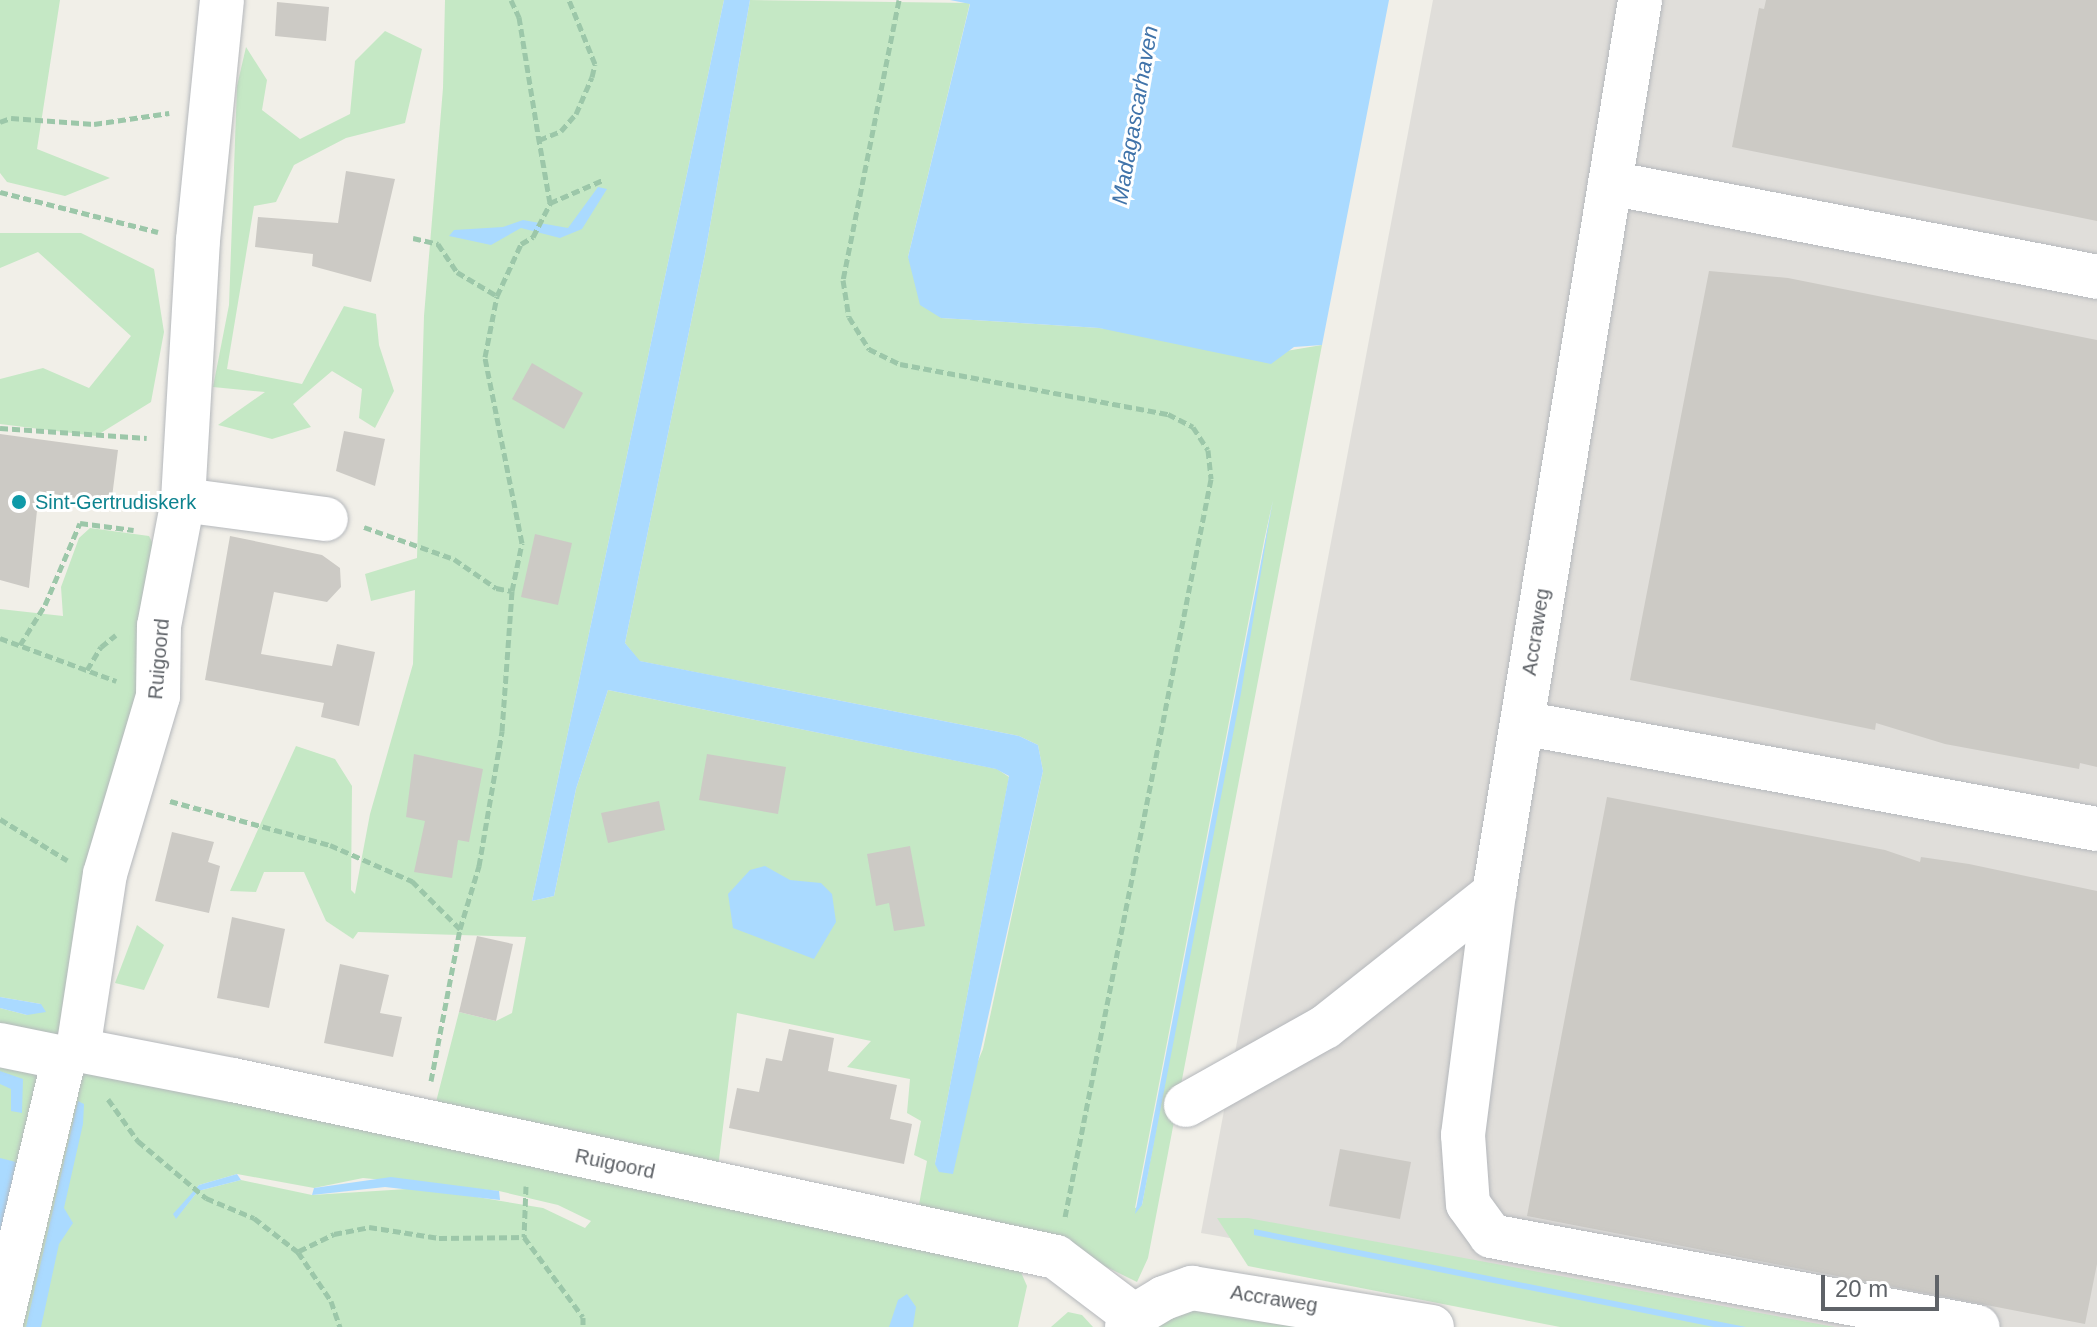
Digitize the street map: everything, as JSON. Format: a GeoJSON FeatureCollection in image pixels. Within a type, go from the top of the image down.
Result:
{"type":"FeatureCollection","features":[{"type":"Feature","properties":{"kind":"street","name":"Ruigoord"},"geometry":{"type":"LineString","coordinates":[[79,1054],[105,874],[158,696],[159,626],[181,518],[198,240],[222,0]]}},
{"type":"Feature","properties":{"kind":"street","name":"Accraweg"},"geometry":{"type":"LineString","coordinates":[[1640,0],[1494,893],[1463,1135],[1468,1204],[1491,1236],[1978,1327]]}},
{"type":"Feature","properties":{"kind":"street"},"geometry":{"type":"LineString","coordinates":[[1610,183],[2097,277]]}},
{"type":"Feature","properties":{"kind":"street"},"geometry":{"type":"LineString","coordinates":[[181,518],[326,519]]}},
{"type":"Feature","properties":{"kind":"street"},"geometry":{"type":"LineString","coordinates":[[1522,723],[2097,829]]}},
{"type":"Feature","properties":{"kind":"street"},"geometry":{"type":"LineString","coordinates":[[1186,1105],[1325,1027],[1494,893]]}},
{"type":"Feature","properties":{"kind":"street","name":"Ruigoord"},"geometry":{"type":"LineString","coordinates":[[0,1045],[79,1054],[419,1120],[1056,1257],[1131,1322]]}},
{"type":"Feature","properties":{"kind":"street"},"geometry":{"type":"LineString","coordinates":[[0,1327],[79,1054]]}},
{"type":"Feature","properties":{"kind":"street","name":"Accraweg"},"geometry":{"type":"LineString","coordinates":[[1131,1322],[1192,1288],[1432,1327]]}},
{"type":"Feature","properties":{"kind":"path"},"geometry":{"type":"LineString","coordinates":[[419,1120],[460,929],[479,866],[502,731],[512,591],[522,543],[485,357],[497,296],[521,244],[533,237],[550,203],[519,17],[511,0]]}},
{"type":"Feature","properties":{"kind":"path"},"geometry":{"type":"LineString","coordinates":[[539,140],[561,131],[576,114],[592,77],[591,51],[569,0]]}},
{"type":"Feature","properties":{"kind":"path"},"geometry":{"type":"LineString","coordinates":[[899,0],[843,280],[849,317],[869,349],[900,364],[1168,414],[1193,427],[1208,450],[1211,479],[1056,1257]]}},
{"type":"Feature","properties":{"kind":"path"},"geometry":{"type":"LineString","coordinates":[[0,122],[11,118],[94,124],[157,112],[211,114]]}},
{"type":"Feature","properties":{"kind":"path"},"geometry":{"type":"LineString","coordinates":[[550,203],[603,180]]}},
{"type":"Feature","properties":{"kind":"path"},"geometry":{"type":"LineString","coordinates":[[0,192],[198,240]]}},
{"type":"Feature","properties":{"kind":"path"},"geometry":{"type":"LineString","coordinates":[[413,238],[438,244],[457,272],[497,296]]}},
{"type":"Feature","properties":{"kind":"path"},"geometry":{"type":"LineString","coordinates":[[0,428],[186,441]]}},
{"type":"Feature","properties":{"kind":"path"},"geometry":{"type":"LineString","coordinates":[[20,645],[45,605],[80,523],[181,518]]}},
{"type":"Feature","properties":{"kind":"path"},"geometry":{"type":"LineString","coordinates":[[326,519],[454,559],[496,588],[512,591]]}},
{"type":"Feature","properties":{"kind":"path"},"geometry":{"type":"LineString","coordinates":[[0,638],[158,696]]}},
{"type":"Feature","properties":{"kind":"path"},"geometry":{"type":"LineString","coordinates":[[130,790],[330,845],[412,881],[460,929]]}},
{"type":"Feature","properties":{"kind":"path"},"geometry":{"type":"LineString","coordinates":[[0,819],[46,852],[105,874]]}},
{"type":"Feature","properties":{"kind":"path"},"geometry":{"type":"LineString","coordinates":[[79,1054],[120,1122],[206,1198],[254,1218],[298,1252],[331,1301],[340,1327]]}},
{"type":"Feature","properties":{"kind":"path"},"geometry":{"type":"LineString","coordinates":[[536,1147],[524,1191],[524,1237],[583,1317],[583,1327]]}},
{"type":"Feature","properties":{"kind":"path"},"geometry":{"type":"LineString","coordinates":[[298,1252],[334,1234],[369,1227],[439,1238],[524,1237]]}},
{"type":"Feature","properties":{"kind":"shaded area"},"geometry":{"type":"Polygon","coordinates":[[[1433,0],[2097,0],[2097,1327],[1738,1327],[1201,1233],[1433,0]]]}},
{"type":"Feature","properties":{"kind":"green space"},"geometry":{"type":"Polygon","coordinates":[[[0,0],[60,0],[37,149],[110,178],[65,196],[7,182],[0,173],[0,0]]]}},
{"type":"Feature","properties":{"kind":"green space"},"geometry":{"type":"Polygon","coordinates":[[[445,0],[724,0],[532,901],[554,896],[576,789],[608,690],[997,769],[1009,777],[935,1164],[983,1049],[1043,771],[1038,745],[1019,736],[639,661],[625,643],[705,254],[750,0],[970,3],[908,257],[941,318],[1099,328],[1286,351],[1322,345],[1148,1258],[1137,1282],[1072,1250],[918,1210],[927,1161],[914,1155],[921,1121],[907,1113],[910,1079],[847,1067],[871,1041],[737,1013],[718,1168],[436,1102],[459,1012],[496,1021],[512,1013],[526,937],[358,932],[353,939],[326,921],[304,872],[264,872],[256,892],[230,891],[296,746],[335,759],[352,786],[351,890],[355,894],[370,814],[413,664],[415,590],[371,601],[365,574],[417,558],[424,316],[443,88],[445,0]],[[1273,500],[1135,1208],[1142,1205],[1273,500]]]}},
{"type":"Feature","properties":{"kind":"green space"},"geometry":{"type":"Polygon","coordinates":[[[385,31],[422,49],[405,123],[346,138],[294,165],[276,202],[254,206],[227,369],[302,384],[344,306],[376,314],[379,345],[394,391],[375,428],[359,418],[362,389],[332,371],[293,404],[311,427],[272,439],[218,425],[265,392],[213,387],[229,305],[237,86],[246,47],[267,80],[262,110],[300,139],[350,114],[355,61],[385,31]]]}},
{"type":"Feature","properties":{"kind":"green space"},"geometry":{"type":"Polygon","coordinates":[[[0,233],[81,233],[154,269],[164,332],[151,402],[96,436],[0,424],[0,379],[43,368],[89,388],[131,336],[38,252],[0,268],[0,233]]]}},
{"type":"Feature","properties":{"kind":"green space"},"geometry":{"type":"Polygon","coordinates":[[[90,528],[149,536],[157,552],[151,626],[65,1021],[57,1036],[0,1030],[0,1008],[27,1015],[41,1004],[0,997],[0,609],[63,616],[61,587],[79,538],[90,528]]]}},
{"type":"Feature","properties":{"kind":"green space"},"geometry":{"type":"Polygon","coordinates":[[[137,925],[164,945],[144,990],[115,983],[137,925]]]}},
{"type":"Feature","properties":{"kind":"green space"},"geometry":{"type":"Polygon","coordinates":[[[0,1057],[29,1065],[41,1079],[0,1283],[0,1057]]]}},
{"type":"Feature","properties":{"kind":"green space"},"geometry":{"type":"Polygon","coordinates":[[[96,1068],[1020,1270],[1027,1286],[1018,1327],[8,1327],[78,1075],[96,1068]],[[237,1174],[199,1185],[176,1218],[198,1191],[241,1180],[312,1195],[423,1188],[543,1208],[585,1228],[591,1221],[558,1205],[499,1191],[363,1178],[314,1188],[237,1174]]]}},
{"type":"Feature","properties":{"kind":"green space"},"geometry":{"type":"Polygon","coordinates":[[[1217,1218],[1248,1218],[1835,1327],[1560,1327],[1248,1266],[1217,1218]]]}},
{"type":"Feature","properties":{"kind":"green space"},"geometry":{"type":"Polygon","coordinates":[[[1202,1308],[1308,1327],[1154,1327],[1182,1311],[1202,1308]]]}},
{"type":"Feature","properties":{"kind":"green space"},"geometry":{"type":"Polygon","coordinates":[[[1068,1312],[1082,1315],[1093,1327],[1051,1327],[1068,1312]]]}},
{"type":"Feature","properties":{"kind":"water"},"geometry":{"type":"Polygon","coordinates":[[[724,0],[750,0],[705,254],[625,643],[640,661],[1019,736],[1038,745],[1043,771],[953,1174],[939,1172],[935,1164],[1009,776],[996,769],[608,690],[576,789],[554,896],[532,901],[724,0]]]}},
{"type":"Feature","properties":{"kind":"water","name":"Madagascarhaven"},"geometry":{"type":"Polygon","coordinates":[[[950,0],[1389,0],[1322,345],[1294,347],[1271,364],[1099,328],[941,318],[920,305],[908,257],[970,4],[950,0]]]}},
{"type":"Feature","properties":{"kind":"water"},"geometry":{"type":"Polygon","coordinates":[[[598,187],[607,189],[582,229],[560,238],[521,228],[491,245],[449,236],[454,230],[503,227],[523,220],[568,228],[598,187]]]}},
{"type":"Feature","properties":{"kind":"water"},"geometry":{"type":"Polygon","coordinates":[[[1273,500],[1241,693],[1142,1205],[1135,1214],[1273,500]]]}},
{"type":"Feature","properties":{"kind":"water"},"geometry":{"type":"Polygon","coordinates":[[[765,866],[790,880],[821,883],[832,894],[836,922],[814,959],[733,928],[728,894],[750,870],[765,866]]]}},
{"type":"Feature","properties":{"kind":"water"},"geometry":{"type":"Polygon","coordinates":[[[0,997],[41,1004],[46,1012],[27,1015],[0,1008],[0,997]]]}},
{"type":"Feature","properties":{"kind":"water"},"geometry":{"type":"Polygon","coordinates":[[[0,1071],[23,1079],[22,1113],[11,1111],[11,1089],[0,1084],[0,1071]]]}},
{"type":"Feature","properties":{"kind":"water"},"geometry":{"type":"Polygon","coordinates":[[[78,1101],[84,1104],[83,1124],[64,1208],[73,1223],[59,1244],[41,1327],[26,1327],[78,1101]]]}},
{"type":"Feature","properties":{"kind":"water"},"geometry":{"type":"Polygon","coordinates":[[[0,1158],[16,1162],[0,1243],[0,1158]]]}},
{"type":"Feature","properties":{"kind":"water"},"geometry":{"type":"Polygon","coordinates":[[[237,1174],[241,1180],[198,1191],[176,1219],[173,1214],[199,1185],[237,1174]]]}},
{"type":"Feature","properties":{"kind":"water"},"geometry":{"type":"Polygon","coordinates":[[[391,1177],[499,1191],[500,1200],[385,1187],[312,1195],[314,1188],[391,1177]]]}},
{"type":"Feature","properties":{"kind":"water"},"geometry":{"type":"Polygon","coordinates":[[[1254,1229],[1746,1327],[1714,1327],[1254,1235],[1254,1229]]]}},
{"type":"Feature","properties":{"kind":"water"},"geometry":{"type":"Polygon","coordinates":[[[907,1294],[916,1307],[913,1327],[889,1327],[898,1300],[907,1294]]]}},
{"type":"Feature","properties":{"kind":"building"},"geometry":{"type":"Polygon","coordinates":[[[1766,0],[2097,0],[2097,221],[1732,147],[1759,8],[1764,9],[1766,0]]]}},
{"type":"Feature","properties":{"kind":"building"},"geometry":{"type":"Polygon","coordinates":[[[277,2],[329,7],[326,41],[275,36],[277,2]]]}},
{"type":"Feature","properties":{"kind":"building"},"geometry":{"type":"Polygon","coordinates":[[[346,171],[395,179],[371,282],[312,266],[313,254],[255,247],[258,217],[338,223],[346,171]]]}},
{"type":"Feature","properties":{"kind":"building"},"geometry":{"type":"Polygon","coordinates":[[[1709,271],[1788,278],[2097,340],[2097,767],[2080,763],[2079,769],[1945,744],[1876,723],[1875,730],[1630,680],[1709,271]]]}},
{"type":"Feature","properties":{"kind":"building"},"geometry":{"type":"Polygon","coordinates":[[[532,363],[583,393],[564,429],[512,399],[532,363]]]}},
{"type":"Feature","properties":{"kind":"building"},"geometry":{"type":"Polygon","coordinates":[[[344,431],[385,439],[375,486],[336,471],[344,431]]]}},
{"type":"Feature","properties":{"kind":"building"},"geometry":{"type":"Polygon","coordinates":[[[0,434],[118,450],[111,505],[39,491],[29,588],[0,580],[0,434]]]}},
{"type":"Feature","properties":{"kind":"building"},"geometry":{"type":"Polygon","coordinates":[[[535,534],[572,543],[558,605],[521,597],[535,534]]]}},
{"type":"Feature","properties":{"kind":"building"},"geometry":{"type":"Polygon","coordinates":[[[230,536],[322,555],[340,568],[341,587],[327,602],[274,592],[261,654],[332,666],[337,644],[375,652],[359,726],[321,717],[324,703],[205,680],[230,536]]]}},
{"type":"Feature","properties":{"kind":"building"},"geometry":{"type":"Polygon","coordinates":[[[414,754],[483,769],[469,842],[458,840],[452,878],[414,872],[425,821],[406,817],[414,754]]]}},
{"type":"Feature","properties":{"kind":"building"},"geometry":{"type":"Polygon","coordinates":[[[707,754],[786,767],[778,814],[699,800],[707,754]]]}},
{"type":"Feature","properties":{"kind":"building"},"geometry":{"type":"Polygon","coordinates":[[[1607,797],[1885,850],[1920,862],[1921,857],[1969,864],[2097,891],[2097,1264],[2085,1324],[1527,1216],[1607,797]]]}},
{"type":"Feature","properties":{"kind":"building"},"geometry":{"type":"Polygon","coordinates":[[[659,801],[665,830],[608,843],[601,813],[659,801]]]}},
{"type":"Feature","properties":{"kind":"building"},"geometry":{"type":"Polygon","coordinates":[[[172,832],[214,842],[208,862],[220,866],[209,913],[155,901],[172,832]]]}},
{"type":"Feature","properties":{"kind":"building"},"geometry":{"type":"Polygon","coordinates":[[[910,846],[925,926],[894,931],[889,903],[876,906],[867,854],[910,846]]]}},
{"type":"Feature","properties":{"kind":"building"},"geometry":{"type":"Polygon","coordinates":[[[232,917],[285,929],[269,1008],[217,998],[232,917]]]}},
{"type":"Feature","properties":{"kind":"building"},"geometry":{"type":"Polygon","coordinates":[[[477,936],[513,944],[496,1021],[459,1012],[477,936]]]}},
{"type":"Feature","properties":{"kind":"building"},"geometry":{"type":"Polygon","coordinates":[[[340,964],[389,975],[380,1013],[402,1017],[393,1057],[324,1043],[340,964]]]}},
{"type":"Feature","properties":{"kind":"building"},"geometry":{"type":"Polygon","coordinates":[[[789,1029],[834,1038],[828,1071],[897,1085],[890,1119],[912,1124],[904,1164],[729,1128],[737,1088],[759,1092],[766,1058],[782,1061],[789,1029]]]}},
{"type":"Feature","properties":{"kind":"building"},"geometry":{"type":"Polygon","coordinates":[[[1340,1149],[1411,1162],[1400,1219],[1329,1206],[1340,1149]]]}},
{"type":"Feature","properties":{"kind":"place","name":"Sint-Gertrudiskerk"},"geometry":{"type":"Point","coordinates":[19,502]}}]}
